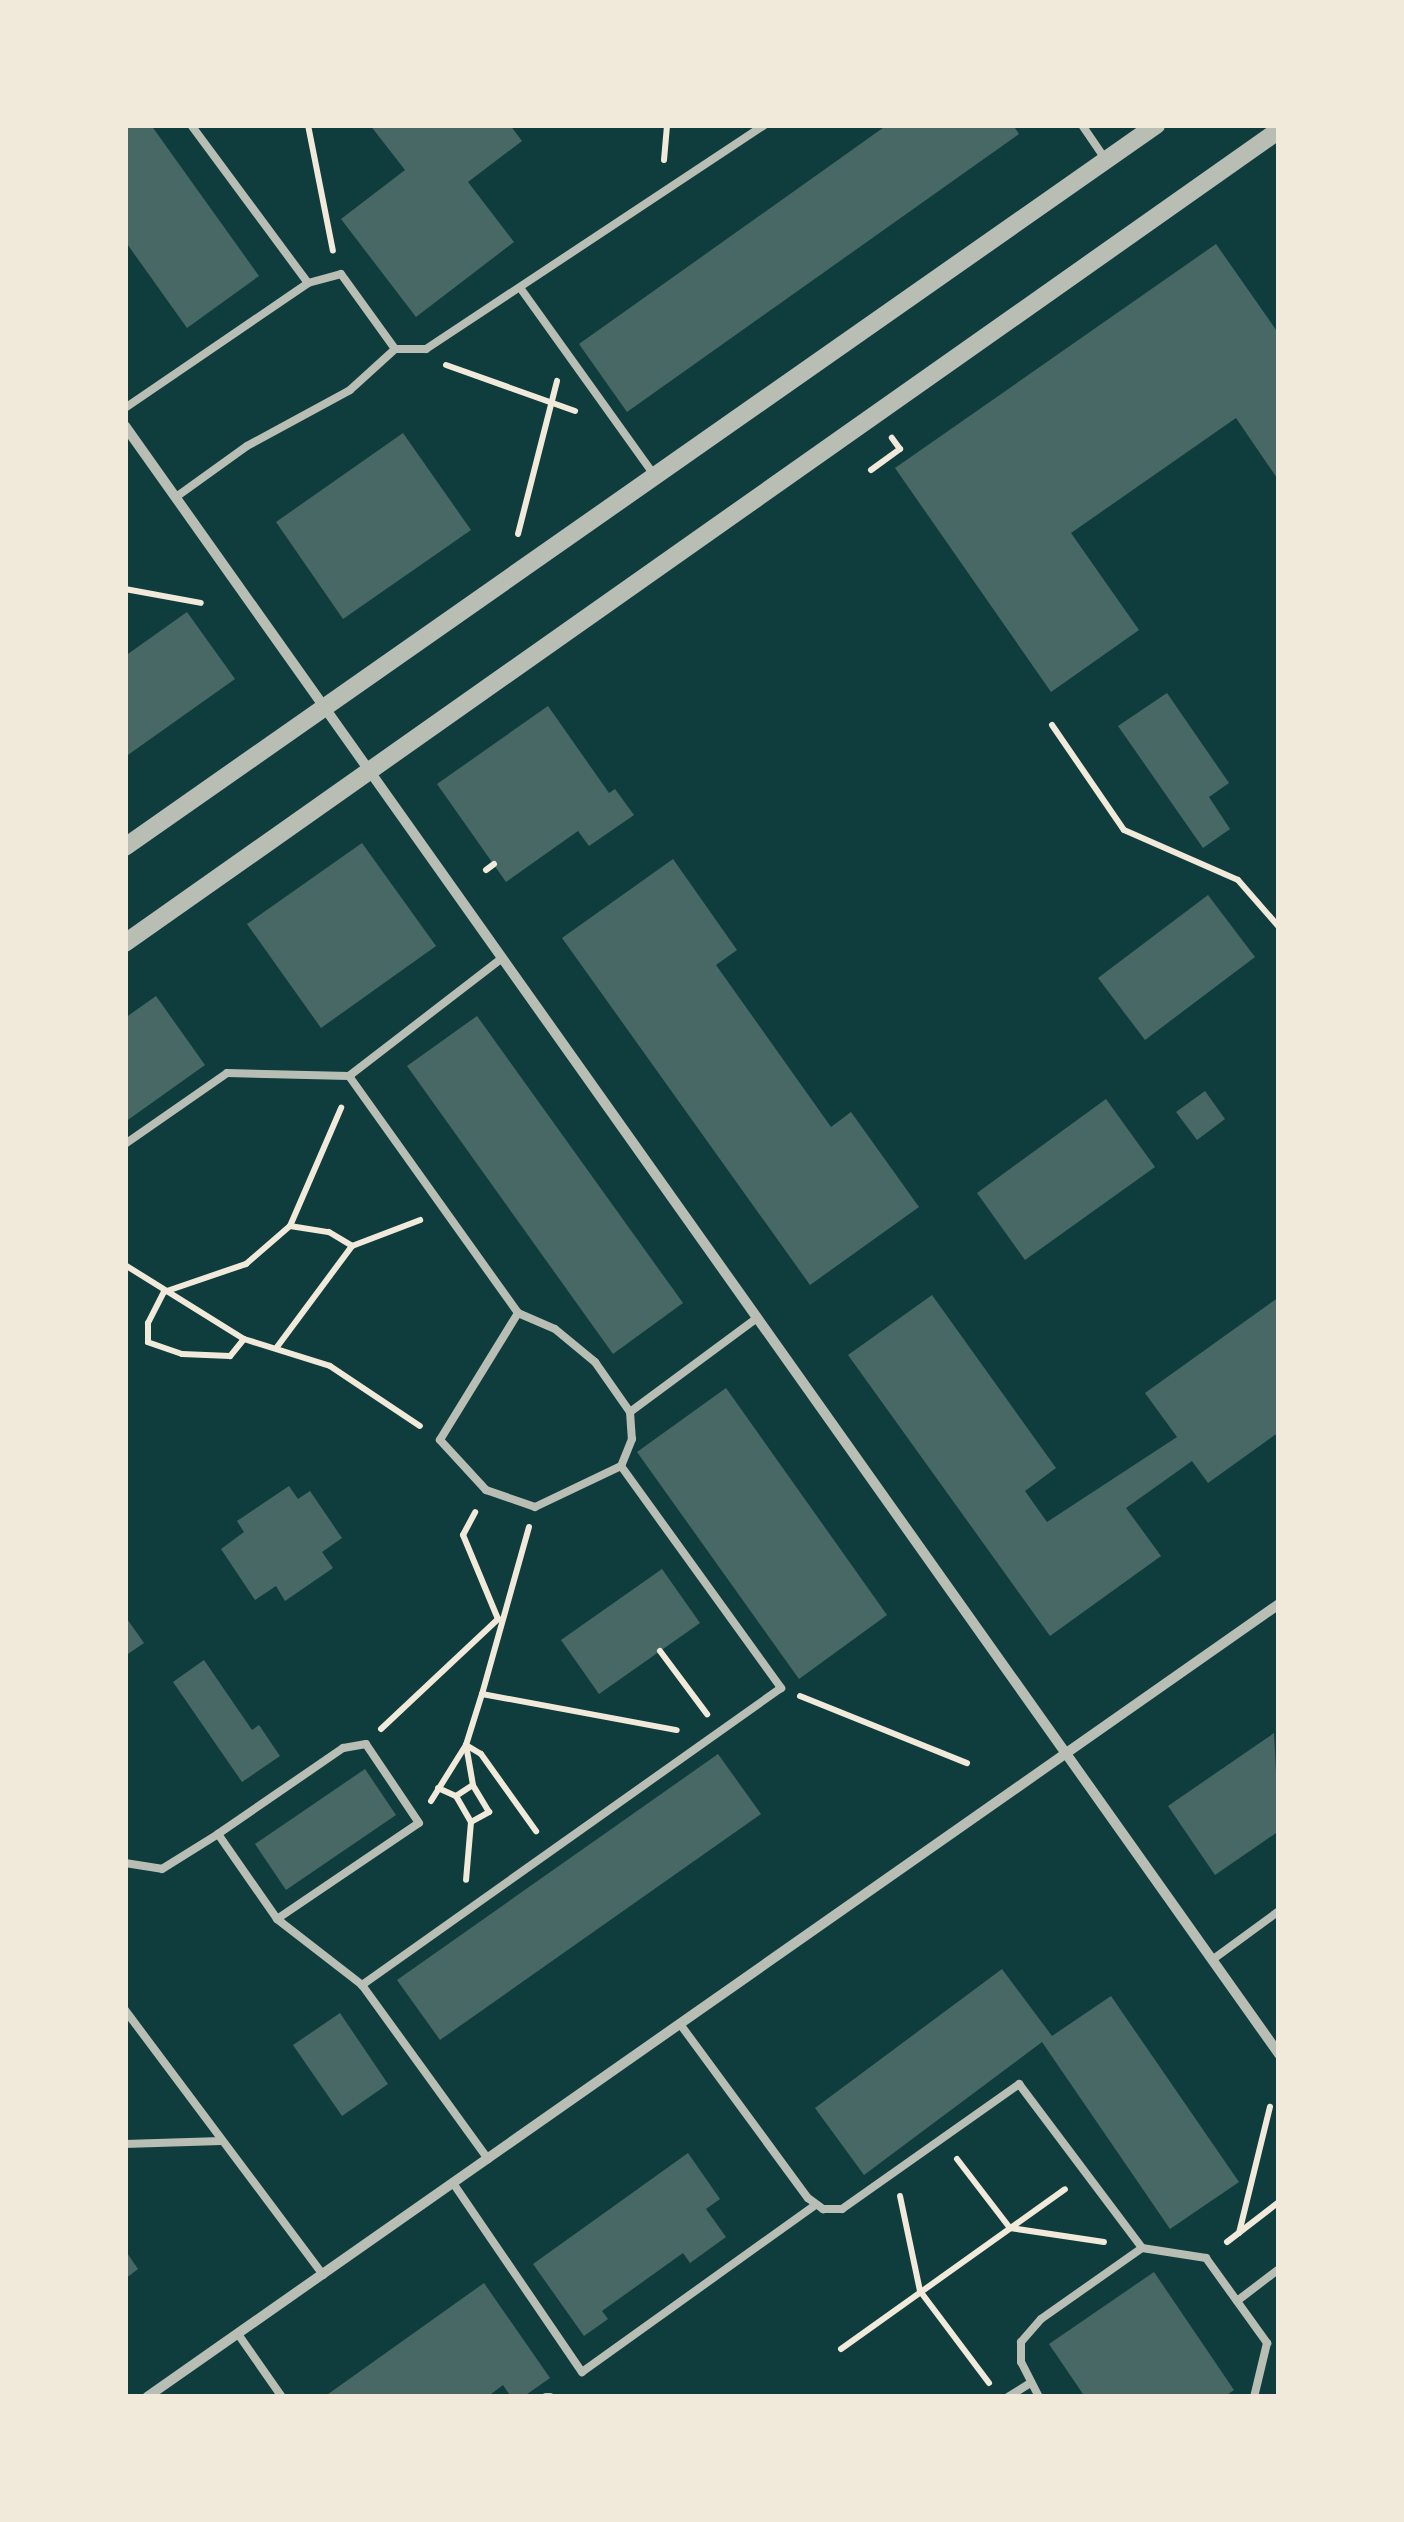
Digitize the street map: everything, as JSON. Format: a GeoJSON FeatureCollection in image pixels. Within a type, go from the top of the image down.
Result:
{"type":"FeatureCollection","features":[{"type":"Feature","properties":{"kind":"street"},"geometry":{"type":"LineString","coordinates":[[125,846],[1156,125]]}},
{"type":"Feature","properties":{"kind":"street"},"geometry":{"type":"LineString","coordinates":[[125,944],[1279,130]]}},
{"type":"Feature","properties":{"kind":"street"},"geometry":{"type":"LineString","coordinates":[[125,426],[1279,2054]]}},
{"type":"Feature","properties":{"kind":"street"},"geometry":{"type":"LineString","coordinates":[[147,2397],[1279,1604]]}},
{"type":"Feature","properties":{"kind":"lane"},"geometry":{"type":"LineString","coordinates":[[192,125],[308,283]]}},
{"type":"Feature","properties":{"kind":"lane"},"geometry":{"type":"LineString","coordinates":[[176,497],[247,446],[350,390],[396,349],[426,349],[765,125]]}},
{"type":"Feature","properties":{"kind":"lane"},"geometry":{"type":"LineString","coordinates":[[1082,125],[1106,160]]}},
{"type":"Feature","properties":{"kind":"lane"},"geometry":{"type":"LineString","coordinates":[[125,408],[308,283],[340,274],[396,349]]}},
{"type":"Feature","properties":{"kind":"lane"},"geometry":{"type":"LineString","coordinates":[[520,289],[655,476]]}},
{"type":"Feature","properties":{"kind":"lane"},"geometry":{"type":"LineString","coordinates":[[125,1144],[226,1073],[348,1076],[502,958]]}},
{"type":"Feature","properties":{"kind":"lane"},"geometry":{"type":"LineString","coordinates":[[348,1076],[518,1313],[555,1330],[594,1362],[630,1412],[632,1439],[622,1466],[536,1507],[486,1490],[440,1440],[518,1313]]}},
{"type":"Feature","properties":{"kind":"lane"},"geometry":{"type":"LineString","coordinates":[[630,1412],[757,1318]]}},
{"type":"Feature","properties":{"kind":"lane"},"geometry":{"type":"LineString","coordinates":[[362,1984],[781,1688],[622,1466]]}},
{"type":"Feature","properties":{"kind":"lane"},"geometry":{"type":"LineString","coordinates":[[125,1862],[162,1869],[344,1748],[366,1744],[419,1823],[277,1919]]}},
{"type":"Feature","properties":{"kind":"lane"},"geometry":{"type":"LineString","coordinates":[[218,1834],[277,1919],[362,1984],[488,2159]]}},
{"type":"Feature","properties":{"kind":"lane"},"geometry":{"type":"LineString","coordinates":[[1212,1960],[1279,1911]]}},
{"type":"Feature","properties":{"kind":"lane"},"geometry":{"type":"LineString","coordinates":[[125,2010],[323,2275]]}},
{"type":"Feature","properties":{"kind":"lane"},"geometry":{"type":"LineString","coordinates":[[680,2024],[815,2205]]}},
{"type":"Feature","properties":{"kind":"lane"},"geometry":{"type":"LineString","coordinates":[[453,2183],[582,2372],[815,2205],[842,2209],[1019,2084],[1142,2248]]}},
{"type":"Feature","properties":{"kind":"lane"},"geometry":{"type":"LineString","coordinates":[[125,2144],[221,2140]]}},
{"type":"Feature","properties":{"kind":"lane"},"geometry":{"type":"LineString","coordinates":[[1039,2397],[1029,2384],[1021,2342],[1041,2320],[1142,2248],[1206,2258],[1267,2344],[1254,2397]]}},
{"type":"Feature","properties":{"kind":"lane"},"geometry":{"type":"LineString","coordinates":[[1236,2301],[1279,2269]]}},
{"type":"Feature","properties":{"kind":"lane"},"geometry":{"type":"LineString","coordinates":[[238,2334],[282,2397]]}},
{"type":"Feature","properties":{"kind":"lane"},"geometry":{"type":"LineString","coordinates":[[1008,2397],[1029,2384]]}},
{"type":"Feature","properties":{"kind":"path"},"geometry":{"type":"LineString","coordinates":[[308,125],[323,222],[340,274]]}},
{"type":"Feature","properties":{"kind":"path"},"geometry":{"type":"LineString","coordinates":[[426,349],[436,362],[619,426]]}},
{"type":"Feature","properties":{"kind":"path"},"geometry":{"type":"LineString","coordinates":[[518,534],[565,351]]}},
{"type":"Feature","properties":{"kind":"path"},"geometry":{"type":"LineString","coordinates":[[871,470],[900,449],[888,432]]}},
{"type":"Feature","properties":{"kind":"path"},"geometry":{"type":"LineString","coordinates":[[125,589],[202,603]]}},
{"type":"Feature","properties":{"kind":"path"},"geometry":{"type":"LineString","coordinates":[[1052,726],[1124,830],[1238,880],[1279,927]]}},
{"type":"Feature","properties":{"kind":"path"},"geometry":{"type":"LineString","coordinates":[[244,1339],[230,1356],[182,1354],[148,1342],[148,1322],[164,1292],[246,1264],[290,1226],[333,1138],[348,1076]]}},
{"type":"Feature","properties":{"kind":"path"},"geometry":{"type":"LineString","coordinates":[[278,1348],[352,1246],[445,1210]]}},
{"type":"Feature","properties":{"kind":"path"},"geometry":{"type":"LineString","coordinates":[[290,1226],[330,1232],[352,1246]]}},
{"type":"Feature","properties":{"kind":"path"},"geometry":{"type":"LineString","coordinates":[[125,1266],[244,1339],[330,1366],[440,1440]]}},
{"type":"Feature","properties":{"kind":"path"},"geometry":{"type":"LineString","coordinates":[[486,1490],[464,1535],[498,1618]]}},
{"type":"Feature","properties":{"kind":"path"},"geometry":{"type":"LineString","coordinates":[[419,1823],[466,1745],[482,1694],[498,1618],[536,1507]]}},
{"type":"Feature","properties":{"kind":"path"},"geometry":{"type":"LineString","coordinates":[[366,1744],[498,1618]]}},
{"type":"Feature","properties":{"kind":"path"},"geometry":{"type":"LineString","coordinates":[[660,1651],[716,1734]]}},
{"type":"Feature","properties":{"kind":"path"},"geometry":{"type":"LineString","coordinates":[[781,1688],[966,1763]]}},
{"type":"Feature","properties":{"kind":"path"},"geometry":{"type":"LineString","coordinates":[[482,1694],[716,1734]]}},
{"type":"Feature","properties":{"kind":"path"},"geometry":{"type":"LineString","coordinates":[[466,1745],[474,1785],[489,1812],[470,1822]]}},
{"type":"Feature","properties":{"kind":"path"},"geometry":{"type":"LineString","coordinates":[[466,1745],[481,1754],[550,1850]]}},
{"type":"Feature","properties":{"kind":"path"},"geometry":{"type":"LineString","coordinates":[[456,1796],[474,1785]]}},
{"type":"Feature","properties":{"kind":"path"},"geometry":{"type":"LineString","coordinates":[[438,1788],[456,1796],[470,1822],[464,1911]]}},
{"type":"Feature","properties":{"kind":"path"},"geometry":{"type":"LineString","coordinates":[[1239,2233],[1270,2108]]}},
{"type":"Feature","properties":{"kind":"path"},"geometry":{"type":"LineString","coordinates":[[941,2138],[1010,2228],[1142,2248]]}},
{"type":"Feature","properties":{"kind":"path"},"geometry":{"type":"LineString","coordinates":[[894,2170],[920,2290],[1000,2397]]}},
{"type":"Feature","properties":{"kind":"path"},"geometry":{"type":"LineString","coordinates":[[841,2349],[1087,2174]]}},
{"type":"Feature","properties":{"kind":"path"},"geometry":{"type":"LineString","coordinates":[[1206,2258],[1279,2202]]}},
{"type":"Feature","properties":{"kind":"building"},"geometry":{"type":"Polygon","coordinates":[[[125,125],[151,125],[259,276],[187,328],[125,241],[125,125]]]}},
{"type":"Feature","properties":{"kind":"building"},"geometry":{"type":"Polygon","coordinates":[[[370,125],[510,125],[522,141],[468,182],[514,242],[416,317],[341,219],[405,170],[370,125]]]}},
{"type":"Feature","properties":{"kind":"building"},"geometry":{"type":"Polygon","coordinates":[[[887,125],[1013,125],[1019,134],[627,412],[579,344],[887,125]]]}},
{"type":"Feature","properties":{"kind":"building"},"geometry":{"type":"Polygon","coordinates":[[[1216,244],[1279,334],[1279,481],[1236,418],[1071,533],[1139,630],[1051,692],[895,468],[1216,244]]]}},
{"type":"Feature","properties":{"kind":"building"},"geometry":{"type":"Polygon","coordinates":[[[403,433],[471,530],[343,619],[276,522],[403,433]]]}},
{"type":"Feature","properties":{"kind":"building"},"geometry":{"type":"Polygon","coordinates":[[[187,612],[235,679],[125,757],[125,656],[187,612]]]}},
{"type":"Feature","properties":{"kind":"building"},"geometry":{"type":"Polygon","coordinates":[[[1167,693],[1229,783],[1209,797],[1230,829],[1203,848],[1118,726],[1167,693]]]}},
{"type":"Feature","properties":{"kind":"building"},"geometry":{"type":"Polygon","coordinates":[[[548,706],[609,793],[615,789],[634,815],[589,846],[578,831],[506,882],[437,784],[548,706]]]}},
{"type":"Feature","properties":{"kind":"building"},"geometry":{"type":"Polygon","coordinates":[[[362,843],[436,946],[321,1028],[247,924],[362,843]]]}},
{"type":"Feature","properties":{"kind":"building"},"geometry":{"type":"Polygon","coordinates":[[[673,859],[737,950],[716,965],[831,1127],[851,1112],[919,1207],[810,1285],[562,938],[673,859]]]}},
{"type":"Feature","properties":{"kind":"building"},"geometry":{"type":"Polygon","coordinates":[[[1208,895],[1255,957],[1145,1040],[1098,978],[1208,895]]]}},
{"type":"Feature","properties":{"kind":"building"},"geometry":{"type":"Polygon","coordinates":[[[156,996],[205,1065],[125,1122],[125,1018],[156,996]]]}},
{"type":"Feature","properties":{"kind":"building"},"geometry":{"type":"Polygon","coordinates":[[[477,1016],[683,1303],[613,1354],[407,1066],[477,1016]]]}},
{"type":"Feature","properties":{"kind":"building"},"geometry":{"type":"Polygon","coordinates":[[[1205,1091],[1225,1119],[1197,1140],[1176,1112],[1205,1091]]]}},
{"type":"Feature","properties":{"kind":"building"},"geometry":{"type":"Polygon","coordinates":[[[1106,1099],[1155,1167],[1025,1260],[977,1193],[1106,1099]]]}},
{"type":"Feature","properties":{"kind":"building"},"geometry":{"type":"Polygon","coordinates":[[[932,1295],[1056,1468],[1025,1491],[1047,1522],[1177,1437],[1145,1393],[1279,1297],[1279,1432],[1208,1483],[1192,1461],[1126,1508],[1161,1556],[1050,1636],[848,1355],[932,1295]]]}},
{"type":"Feature","properties":{"kind":"building"},"geometry":{"type":"Polygon","coordinates":[[[726,1388],[887,1615],[799,1679],[637,1452],[726,1388]]]}},
{"type":"Feature","properties":{"kind":"building"},"geometry":{"type":"Polygon","coordinates":[[[289,1486],[298,1499],[310,1491],[342,1538],[322,1552],[333,1568],[285,1601],[276,1586],[255,1600],[221,1549],[244,1532],[237,1521],[289,1486]]]}},
{"type":"Feature","properties":{"kind":"building"},"geometry":{"type":"Polygon","coordinates":[[[662,1569],[700,1623],[599,1694],[561,1640],[662,1569]]]}},
{"type":"Feature","properties":{"kind":"building"},"geometry":{"type":"Polygon","coordinates":[[[125,1616],[144,1643],[125,1656],[125,1616]]]}},
{"type":"Feature","properties":{"kind":"building"},"geometry":{"type":"Polygon","coordinates":[[[204,1660],[252,1730],[259,1725],[280,1756],[242,1782],[173,1682],[204,1660]]]}},
{"type":"Feature","properties":{"kind":"building"},"geometry":{"type":"Polygon","coordinates":[[[1274,1733],[1279,1831],[1215,1875],[1168,1806],[1274,1733]]]}},
{"type":"Feature","properties":{"kind":"building"},"geometry":{"type":"Polygon","coordinates":[[[718,1754],[761,1814],[440,2040],[397,1980],[718,1754]]]}},
{"type":"Feature","properties":{"kind":"building"},"geometry":{"type":"Polygon","coordinates":[[[365,1769],[396,1815],[286,1890],[255,1844],[365,1769]]]}},
{"type":"Feature","properties":{"kind":"building"},"geometry":{"type":"Polygon","coordinates":[[[1002,1969],[1052,2036],[1111,1996],[1239,2182],[1170,2229],[1042,2042],[864,2175],[815,2108],[1002,1969]]]}},
{"type":"Feature","properties":{"kind":"building"},"geometry":{"type":"Polygon","coordinates":[[[340,2013],[388,2084],[342,2116],[293,2045],[340,2013]]]}},
{"type":"Feature","properties":{"kind":"building"},"geometry":{"type":"Polygon","coordinates":[[[688,2153],[720,2199],[706,2209],[726,2237],[690,2263],[683,2253],[602,2311],[608,2319],[584,2336],[533,2264],[688,2153]]]}},
{"type":"Feature","properties":{"kind":"building"},"geometry":{"type":"Polygon","coordinates":[[[125,2250],[138,2269],[125,2279],[125,2250]]]}},
{"type":"Feature","properties":{"kind":"building"},"geometry":{"type":"Polygon","coordinates":[[[1154,2272],[1234,2390],[1224,2397],[1085,2397],[1049,2344],[1154,2272]]]}},
{"type":"Feature","properties":{"kind":"building"},"geometry":{"type":"Polygon","coordinates":[[[484,2283],[550,2378],[523,2397],[511,2397],[503,2385],[487,2397],[324,2397],[484,2283]]]}}]}
